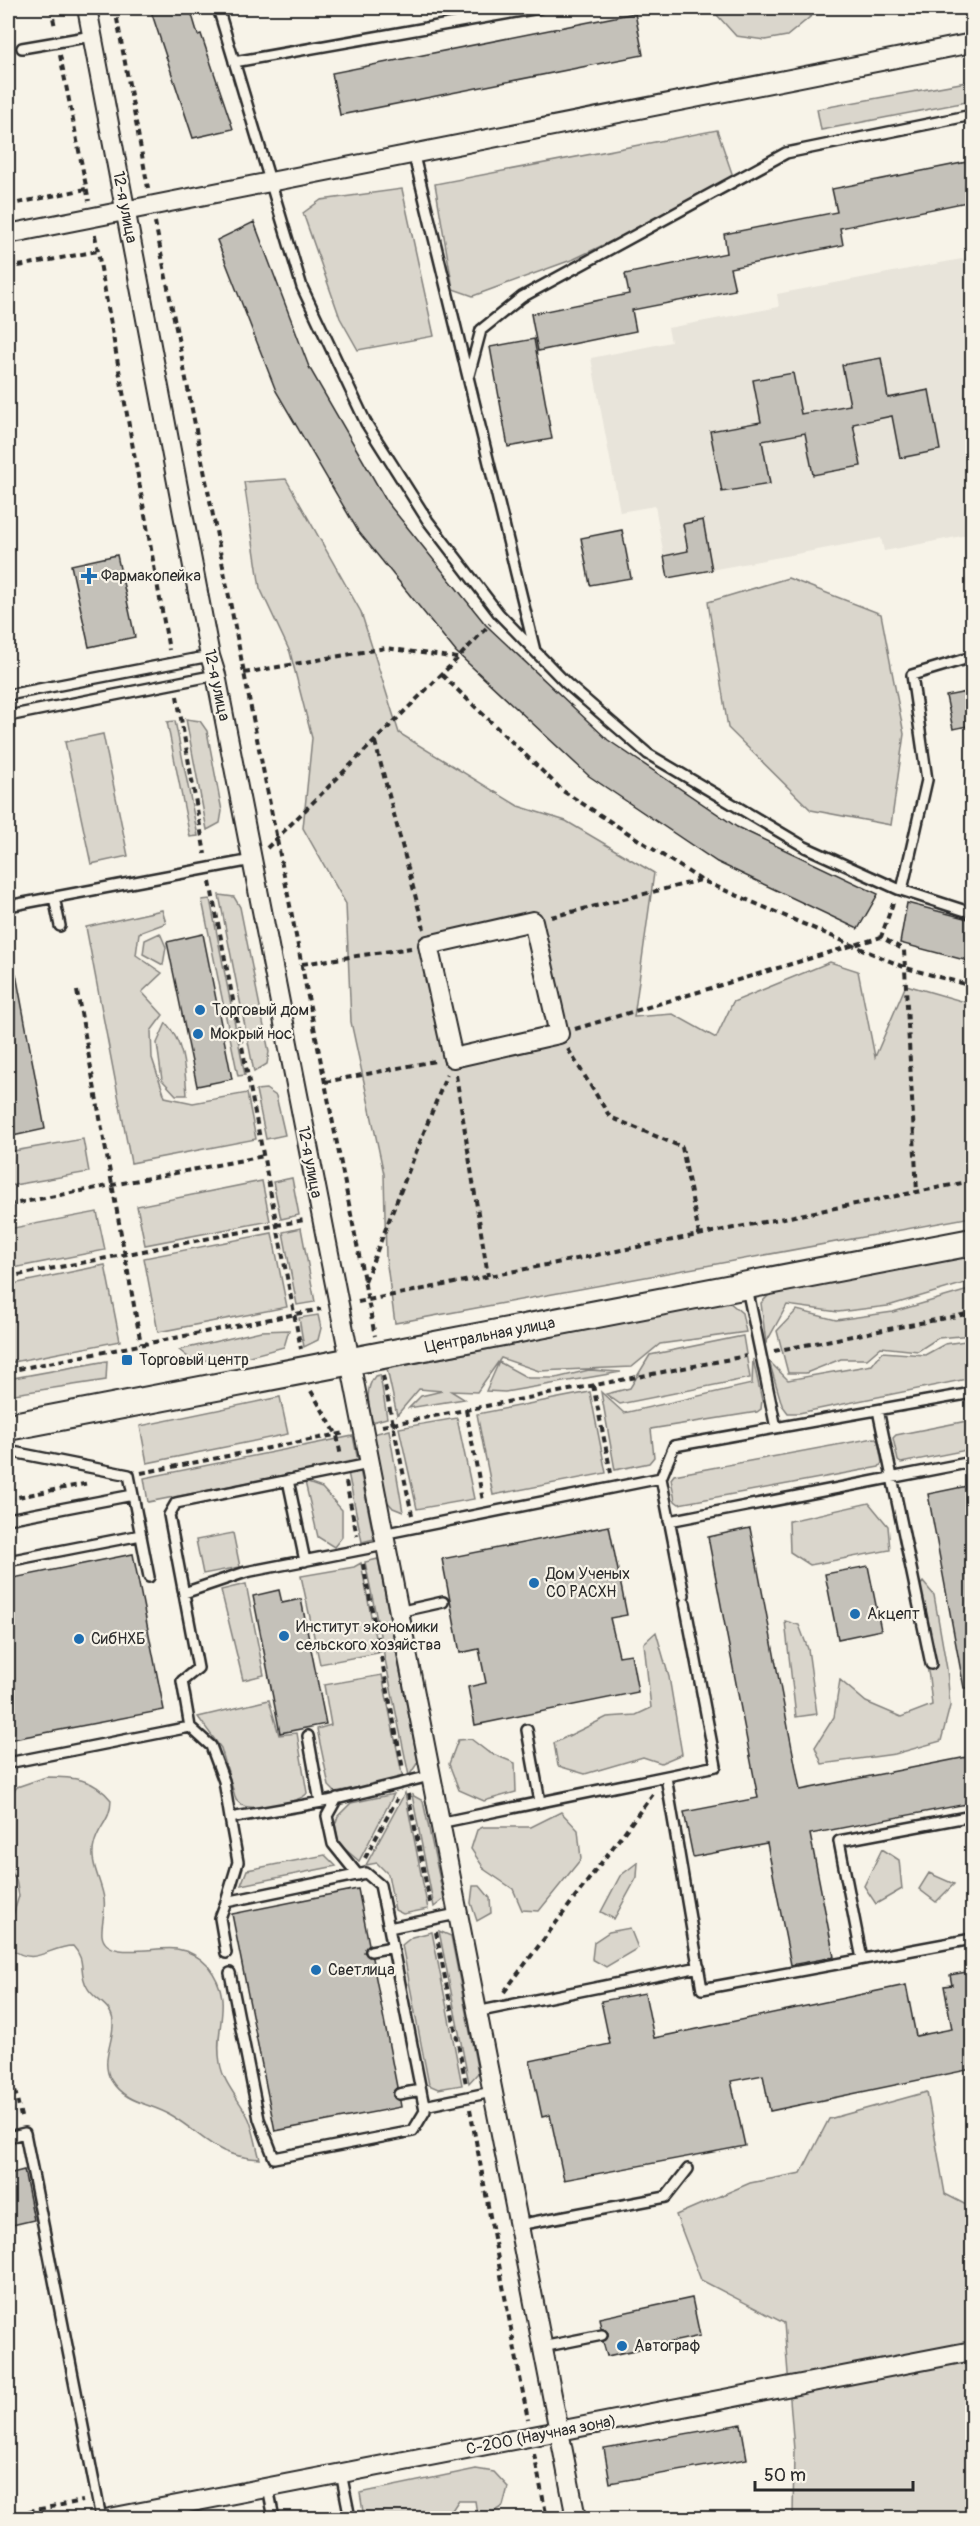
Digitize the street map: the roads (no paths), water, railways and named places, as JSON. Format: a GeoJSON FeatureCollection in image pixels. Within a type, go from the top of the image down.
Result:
{"type":"FeatureCollection","features":[{"type":"Feature","properties":{"kind":"main road","name":"Центральная улица"},"geometry":{"type":"LineString","coordinates":[[8,1427],[972,1242]]}},
{"type":"Feature","properties":{"kind":"street","name":"12-я улица"},"geometry":{"type":"LineString","coordinates":[[87,8],[210,656],[216,675],[457,1914],[484,2011],[492,2092],[576,2518]]}},
{"type":"Feature","properties":{"kind":"street"},"geometry":{"type":"LineString","coordinates":[[8,234],[412,152],[972,43]]}},
{"type":"Feature","properties":{"kind":"street"},"geometry":{"type":"LineString","coordinates":[[533,921],[558,1034],[453,1058],[428,945],[533,921]]}},
{"type":"Feature","properties":{"kind":"street","name":"С-200 (Научная зона)"},"geometry":{"type":"LineString","coordinates":[[110,2518],[972,2351]]}},
{"type":"Feature","properties":{"kind":"lane"},"geometry":{"type":"LineString","coordinates":[[218,8],[302,287],[366,423],[428,521],[499,614],[566,683],[648,754],[805,847],[900,889],[972,913]]}},
{"type":"Feature","properties":{"kind":"lane"},"geometry":{"type":"LineString","coordinates":[[234,62],[539,8]]}},
{"type":"Feature","properties":{"kind":"lane"},"geometry":{"type":"LineString","coordinates":[[22,48],[58,44],[92,36]]}},
{"type":"Feature","properties":{"kind":"lane"},"geometry":{"type":"LineString","coordinates":[[470,375],[481,330],[522,297],[786,153],[972,115]]}},
{"type":"Feature","properties":{"kind":"lane"},"geometry":{"type":"LineString","coordinates":[[412,152],[470,375],[535,651]]}},
{"type":"Feature","properties":{"kind":"lane"},"geometry":{"type":"LineString","coordinates":[[8,695],[210,656]]}},
{"type":"Feature","properties":{"kind":"lane"},"geometry":{"type":"LineString","coordinates":[[900,889],[927,780],[912,675],[972,657]]}},
{"type":"Feature","properties":{"kind":"lane"},"geometry":{"type":"LineString","coordinates":[[8,716],[216,675]]}},
{"type":"Feature","properties":{"kind":"lane"},"geometry":{"type":"LineString","coordinates":[[8,906],[252,860]]}},
{"type":"Feature","properties":{"kind":"lane"},"geometry":{"type":"LineString","coordinates":[[54,897],[60,926]]}},
{"type":"Feature","properties":{"kind":"lane"},"geometry":{"type":"LineString","coordinates":[[747,1285],[776,1428]]}},
{"type":"Feature","properties":{"kind":"lane"},"geometry":{"type":"LineString","coordinates":[[439,1823],[717,1766],[661,1478],[674,1446],[972,1393]]}},
{"type":"Feature","properties":{"kind":"lane"},"geometry":{"type":"LineString","coordinates":[[878,1410],[931,1664]]}},
{"type":"Feature","properties":{"kind":"lane"},"geometry":{"type":"LineString","coordinates":[[8,1451],[129,1475],[149,1576]]}},
{"type":"Feature","properties":{"kind":"lane"},"geometry":{"type":"LineString","coordinates":[[669,1521],[972,1462]]}},
{"type":"Feature","properties":{"kind":"lane"},"geometry":{"type":"LineString","coordinates":[[226,1953],[220,1918],[238,1862],[224,1780],[211,1746],[190,1727],[182,1681],[198,1668],[169,1515],[176,1503],[369,1464]]}},
{"type":"Feature","properties":{"kind":"lane"},"geometry":{"type":"LineString","coordinates":[[184,1593],[246,1572],[360,1550],[415,1528],[661,1478]]}},
{"type":"Feature","properties":{"kind":"lane"},"geometry":{"type":"LineString","coordinates":[[288,1480],[305,1561]]}},
{"type":"Feature","properties":{"kind":"lane"},"geometry":{"type":"LineString","coordinates":[[8,1519],[133,1495]]}},
{"type":"Feature","properties":{"kind":"lane"},"geometry":{"type":"LineString","coordinates":[[8,1561],[141,1535]]}},
{"type":"Feature","properties":{"kind":"lane"},"geometry":{"type":"LineString","coordinates":[[398,1612],[443,1602]]}},
{"type":"Feature","properties":{"kind":"lane"},"geometry":{"type":"LineString","coordinates":[[8,1763],[190,1727]]}},
{"type":"Feature","properties":{"kind":"lane"},"geometry":{"type":"LineString","coordinates":[[527,1730],[540,1802]]}},
{"type":"Feature","properties":{"kind":"lane"},"geometry":{"type":"LineString","coordinates":[[308,1736],[320,1802]]}},
{"type":"Feature","properties":{"kind":"lane"},"geometry":{"type":"LineString","coordinates":[[231,1818],[320,1802],[430,1776]]}},
{"type":"Feature","properties":{"kind":"lane"},"geometry":{"type":"LineString","coordinates":[[666,1777],[702,1989],[972,1939]]}},
{"type":"Feature","properties":{"kind":"lane"},"geometry":{"type":"LineString","coordinates":[[337,1798],[327,1816],[333,1844],[358,1875]]}},
{"type":"Feature","properties":{"kind":"lane"},"geometry":{"type":"LineString","coordinates":[[862,1959],[839,1841],[972,1816]]}},
{"type":"Feature","properties":{"kind":"lane"},"geometry":{"type":"LineString","coordinates":[[226,1902],[366,1873],[380,1885],[425,2111],[413,2131],[274,2158],[259,2119],[230,1973]]}},
{"type":"Feature","properties":{"kind":"lane"},"geometry":{"type":"LineString","coordinates":[[389,1928],[457,1914]]}},
{"type":"Feature","properties":{"kind":"lane"},"geometry":{"type":"LineString","coordinates":[[371,1952],[393,1947]]}},
{"type":"Feature","properties":{"kind":"lane"},"geometry":{"type":"LineString","coordinates":[[484,2011],[699,1967]]}},
{"type":"Feature","properties":{"kind":"lane"},"geometry":{"type":"LineString","coordinates":[[399,2094],[421,2090]]}},
{"type":"Feature","properties":{"kind":"lane"},"geometry":{"type":"LineString","coordinates":[[424,2106],[492,2092]]}},
{"type":"Feature","properties":{"kind":"lane"},"geometry":{"type":"LineString","coordinates":[[8,2137],[25,2133],[101,2518]]}},
{"type":"Feature","properties":{"kind":"lane"},"geometry":{"type":"LineString","coordinates":[[518,2225],[666,2197],[688,2169]]}},
{"type":"Feature","properties":{"kind":"lane"},"geometry":{"type":"LineString","coordinates":[[542,2347],[602,2335]]}},
{"type":"Feature","properties":{"kind":"lane"},"geometry":{"type":"LineString","coordinates":[[341,2474],[350,2518]]}},
{"type":"Feature","properties":{"kind":"lane"},"geometry":{"type":"LineString","coordinates":[[268,2488],[274,2518]]}},
{"type":"Feature","properties":{"kind":"place","name":"Фармакопейка"},"geometry":{"type":"Point","coordinates":[89,576]}},
{"type":"Feature","properties":{"kind":"place","name":"Торговый дом"},"geometry":{"type":"Point","coordinates":[200,1010]}},
{"type":"Feature","properties":{"kind":"place","name":"Мокрый нос"},"geometry":{"type":"Point","coordinates":[198,1034]}},
{"type":"Feature","properties":{"kind":"place","name":"Торговый центр"},"geometry":{"type":"Point","coordinates":[127,1360]}},
{"type":"Feature","properties":{"kind":"place","name":"Дом Ученых СО РАСХН"},"geometry":{"type":"Point","coordinates":[534,1583]}},
{"type":"Feature","properties":{"kind":"place","name":"Акцепт"},"geometry":{"type":"Point","coordinates":[855,1614]}},
{"type":"Feature","properties":{"kind":"place","name":"Институт экономики сельского хозяйства"},"geometry":{"type":"Point","coordinates":[284,1636]}},
{"type":"Feature","properties":{"kind":"place","name":"СибНХБ"},"geometry":{"type":"Point","coordinates":[79,1639]}},
{"type":"Feature","properties":{"kind":"place","name":"Светлица"},"geometry":{"type":"Point","coordinates":[316,1970]}},
{"type":"Feature","properties":{"kind":"place","name":"Автограф"},"geometry":{"type":"Point","coordinates":[622,2346]}}]}
